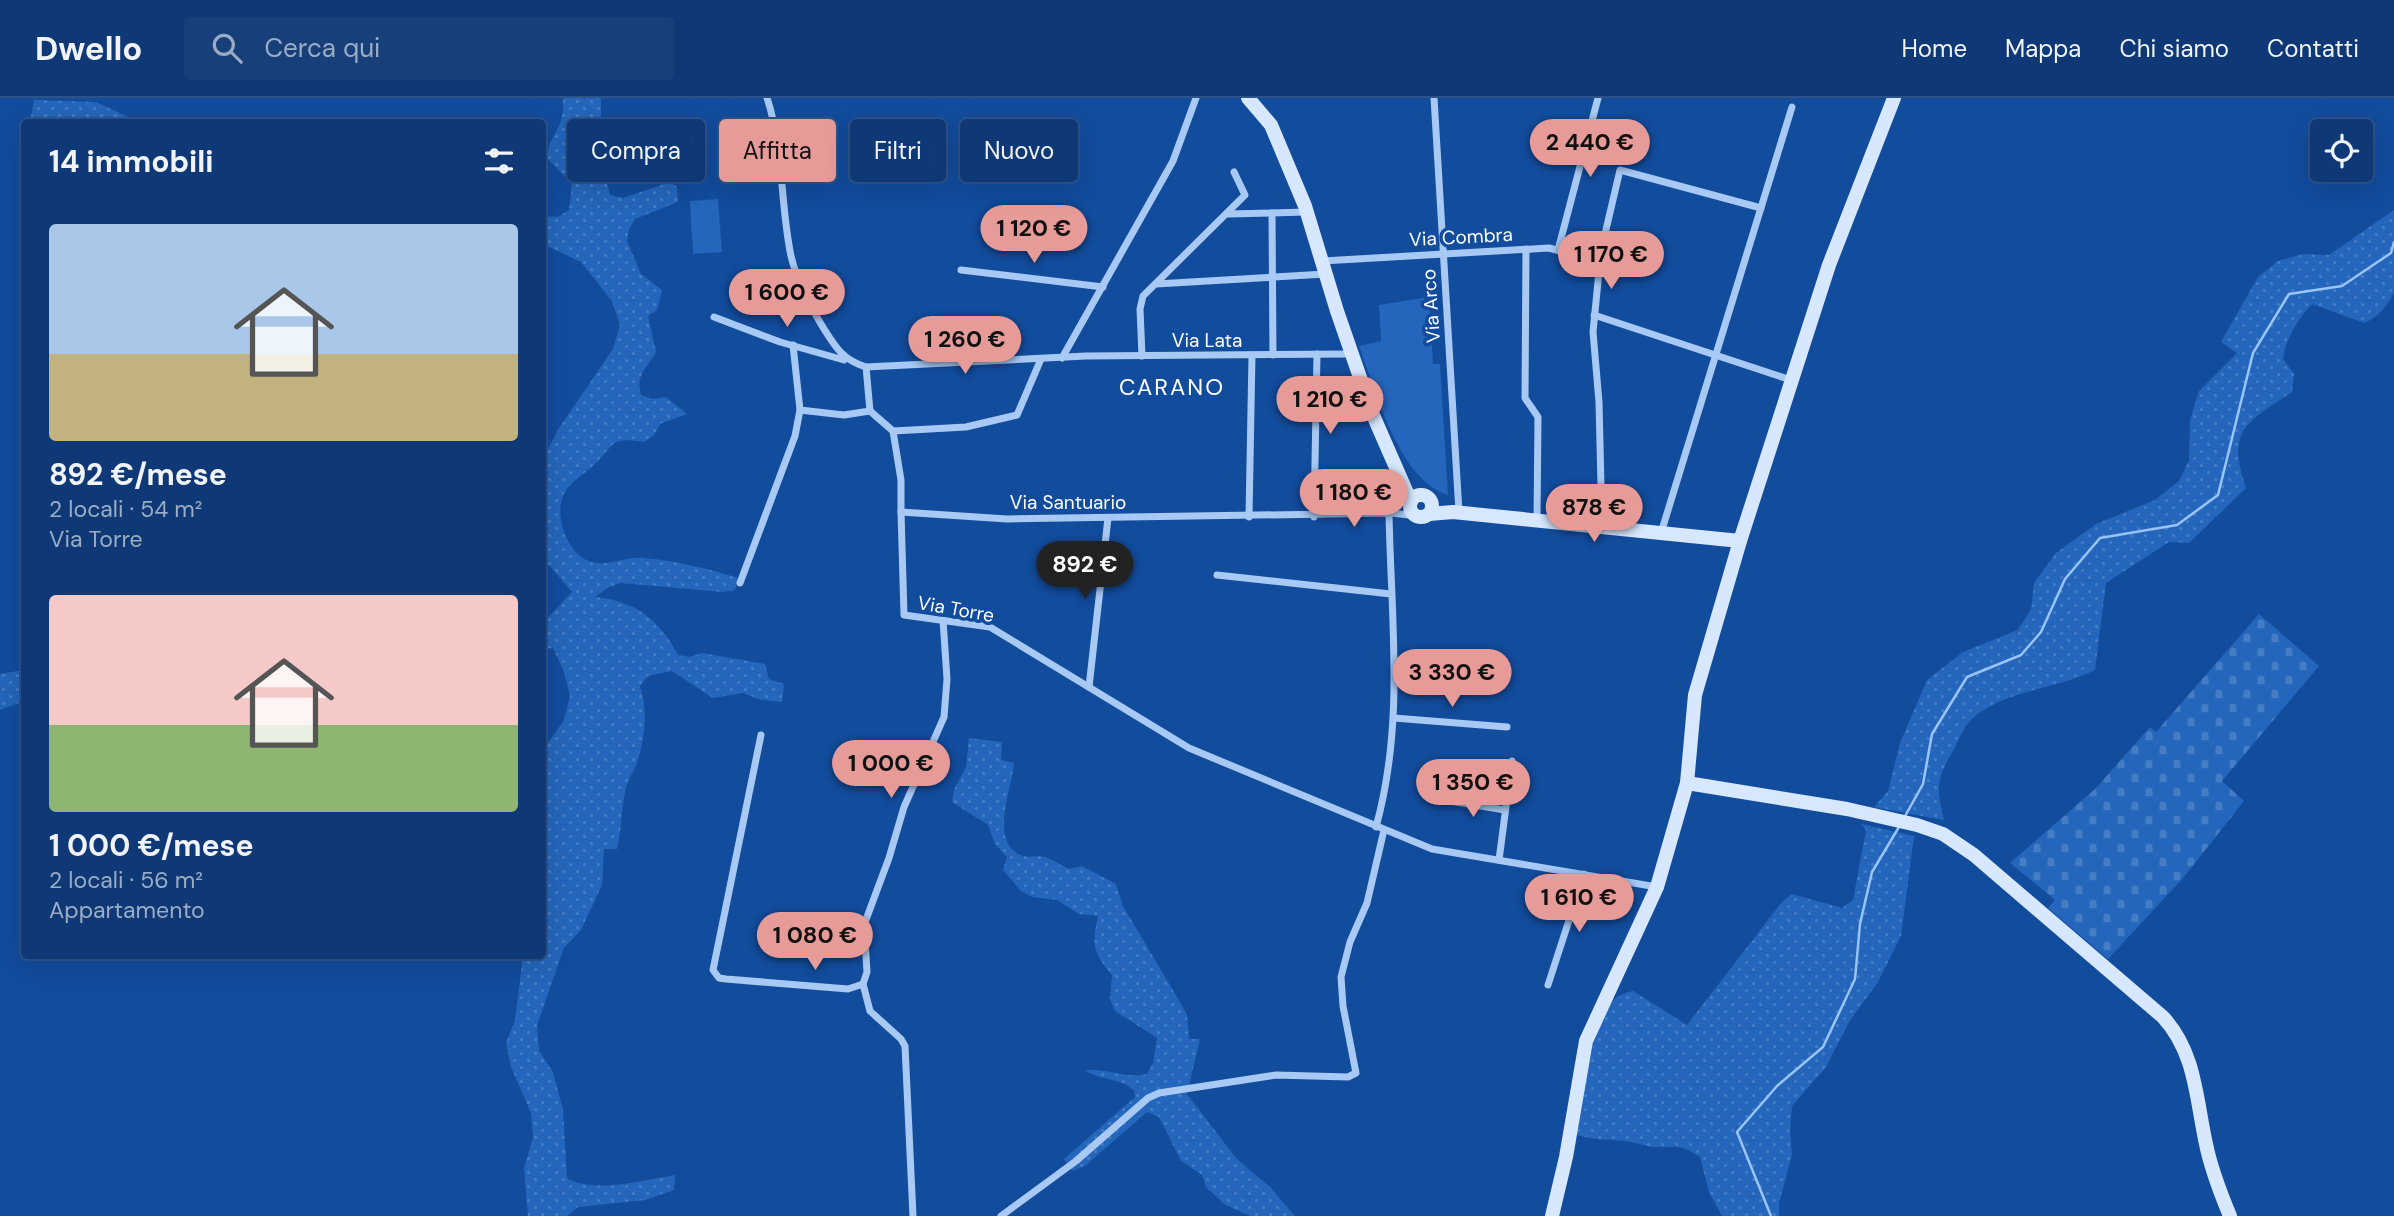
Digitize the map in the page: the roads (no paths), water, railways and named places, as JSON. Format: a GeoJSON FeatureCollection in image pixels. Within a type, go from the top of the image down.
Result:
{"type":"FeatureCollection","features":[{"type":"Feature","properties":{"kind":"street"},"geometry":{"type":"LineString","coordinates":[[766,98],[776,138],[792,258],[808,302],[840,355],[852,362]]}},
{"type":"Feature","properties":{"kind":"street"},"geometry":{"type":"LineString","coordinates":[[1062,358],[1173,161],[1196,98]]}},
{"type":"Feature","properties":{"kind":"street"},"geometry":{"type":"LineString","coordinates":[[1248,98],[1271,125],[1307,212],[1373,415],[1401,475],[1420,507],[1456,513],[1740,541]]}},
{"type":"Feature","properties":{"kind":"street","name":"Via Arco"},"geometry":{"type":"LineString","coordinates":[[1434,98],[1441,180],[1456,513]]}},
{"type":"Feature","properties":{"kind":"street"},"geometry":{"type":"LineString","coordinates":[[1558,250],[1598,98]]}},
{"type":"Feature","properties":{"kind":"street"},"geometry":{"type":"LineString","coordinates":[[1552,1216],[1566,1157],[1586,1041],[1657,887],[1687,783],[1695,695],[1740,541],[1829,265],[1894,98]]}},
{"type":"Feature","properties":{"kind":"street"},"geometry":{"type":"LineString","coordinates":[[1660,533],[1792,107]]}},
{"type":"Feature","properties":{"kind":"street"},"geometry":{"type":"LineString","coordinates":[[1602,527],[1594,315],[1600,261],[1620,170],[1760,208]]}},
{"type":"Feature","properties":{"kind":"street"},"geometry":{"type":"LineString","coordinates":[[1142,356],[1140,309],[1143,296],[1245,195],[1234,172]]}},
{"type":"Feature","properties":{"kind":"street"},"geometry":{"type":"LineString","coordinates":[[1228,214],[1307,212]]}},
{"type":"Feature","properties":{"kind":"street"},"geometry":{"type":"LineString","coordinates":[[1272,213],[1273,355]]}},
{"type":"Feature","properties":{"kind":"street"},"geometry":{"type":"LineString","coordinates":[[1526,249],[1525,398],[1538,417],[1538,521]]}},
{"type":"Feature","properties":{"kind":"street","name":"Via Combra"},"geometry":{"type":"LineString","coordinates":[[1156,284],[1272,277],[1324,267],[1526,249],[1558,250],[1600,261]]}},
{"type":"Feature","properties":{"kind":"street"},"geometry":{"type":"LineString","coordinates":[[961,270],[1103,287]]}},
{"type":"Feature","properties":{"kind":"street"},"geometry":{"type":"LineString","coordinates":[[1594,315],[1792,381]]}},
{"type":"Feature","properties":{"kind":"street"},"geometry":{"type":"LineString","coordinates":[[714,317],[866,367],[870,411],[893,431],[901,480],[901,512]]}},
{"type":"Feature","properties":{"kind":"street"},"geometry":{"type":"LineString","coordinates":[[740,583],[795,436],[800,411],[793,345]]}},
{"type":"Feature","properties":{"kind":"street"},"geometry":{"type":"LineString","coordinates":[[1314,517],[1317,354]]}},
{"type":"Feature","properties":{"kind":"street","name":"Via Lata"},"geometry":{"type":"LineString","coordinates":[[866,367],[1062,358],[1352,354]]}},
{"type":"Feature","properties":{"kind":"street"},"geometry":{"type":"LineString","coordinates":[[1249,517],[1252,355]]}},
{"type":"Feature","properties":{"kind":"street"},"geometry":{"type":"LineString","coordinates":[[893,431],[966,427],[1017,415],[1041,359]]}},
{"type":"Feature","properties":{"kind":"street"},"geometry":{"type":"LineString","coordinates":[[800,411],[844,415],[870,411]]}},
{"type":"Feature","properties":{"kind":"street","name":"Via Santuario"},"geometry":{"type":"LineString","coordinates":[[901,512],[1007,519],[1314,517],[1391,513],[1420,507]]}},
{"type":"Feature","properties":{"kind":"street","name":"Via Torre"},"geometry":{"type":"LineString","coordinates":[[901,512],[904,615],[990,627],[1189,748],[1432,849],[1657,887]]}},
{"type":"Feature","properties":{"kind":"street"},"geometry":{"type":"LineString","coordinates":[[1001,1216],[1076,1161],[1148,1098],[1159,1093],[1276,1075],[1348,1077],[1356,1073],[1343,1006],[1341,977],[1350,942],[1367,903],[1388,783],[1397,693],[1391,594],[1391,513]]}},
{"type":"Feature","properties":{"kind":"street"},"geometry":{"type":"LineString","coordinates":[[1089,687],[1108,518]]}},
{"type":"Feature","properties":{"kind":"street"},"geometry":{"type":"LineString","coordinates":[[1217,575],[1391,594]]}},
{"type":"Feature","properties":{"kind":"street"},"geometry":{"type":"LineString","coordinates":[[913,1216],[905,1046],[901,1039],[870,1011],[863,984],[867,972],[864,925],[890,858],[904,807],[944,717],[947,679],[943,620]]}},
{"type":"Feature","properties":{"kind":"street"},"geometry":{"type":"LineString","coordinates":[[1394,718],[1507,727]]}},
{"type":"Feature","properties":{"kind":"street"},"geometry":{"type":"LineString","coordinates":[[761,736],[715,974],[719,978],[848,989],[863,984]]}},
{"type":"Feature","properties":{"kind":"street"},"geometry":{"type":"LineString","coordinates":[[1499,860],[1512,761]]}},
{"type":"Feature","properties":{"kind":"street"},"geometry":{"type":"LineString","coordinates":[[1687,783],[1846,809],[1917,825],[1943,834],[1974,855],[2163,1017],[2175,1032],[2191,1063],[2207,1148],[2230,1216]]}},
{"type":"Feature","properties":{"kind":"street"},"geometry":{"type":"LineString","coordinates":[[1444,800],[1505,810]]}},
{"type":"Feature","properties":{"kind":"street"},"geometry":{"type":"LineString","coordinates":[[1549,985],[1584,874]]}},
{"type":"Feature","properties":{"kind":"waterway"},"geometry":{"type":"LineString","coordinates":[[1904,818],[1923,784],[1932,734],[1967,677],[2021,655],[2041,632],[2065,579],[2100,538],[2177,525],[2218,495],[2253,353],[2289,294],[2342,286],[2391,253],[2394,242]]}},
{"type":"Feature","properties":{"kind":"waterway"},"geometry":{"type":"LineString","coordinates":[[1771,1216],[1737,1132],[1777,1086],[1823,1047],[1855,979],[1860,924],[1872,872],[1899,827]]}},
{"type":"Feature","properties":{"kind":"district","name":"CARANO"},"geometry":{"type":"Point","coordinates":[1172,387]}}]}
